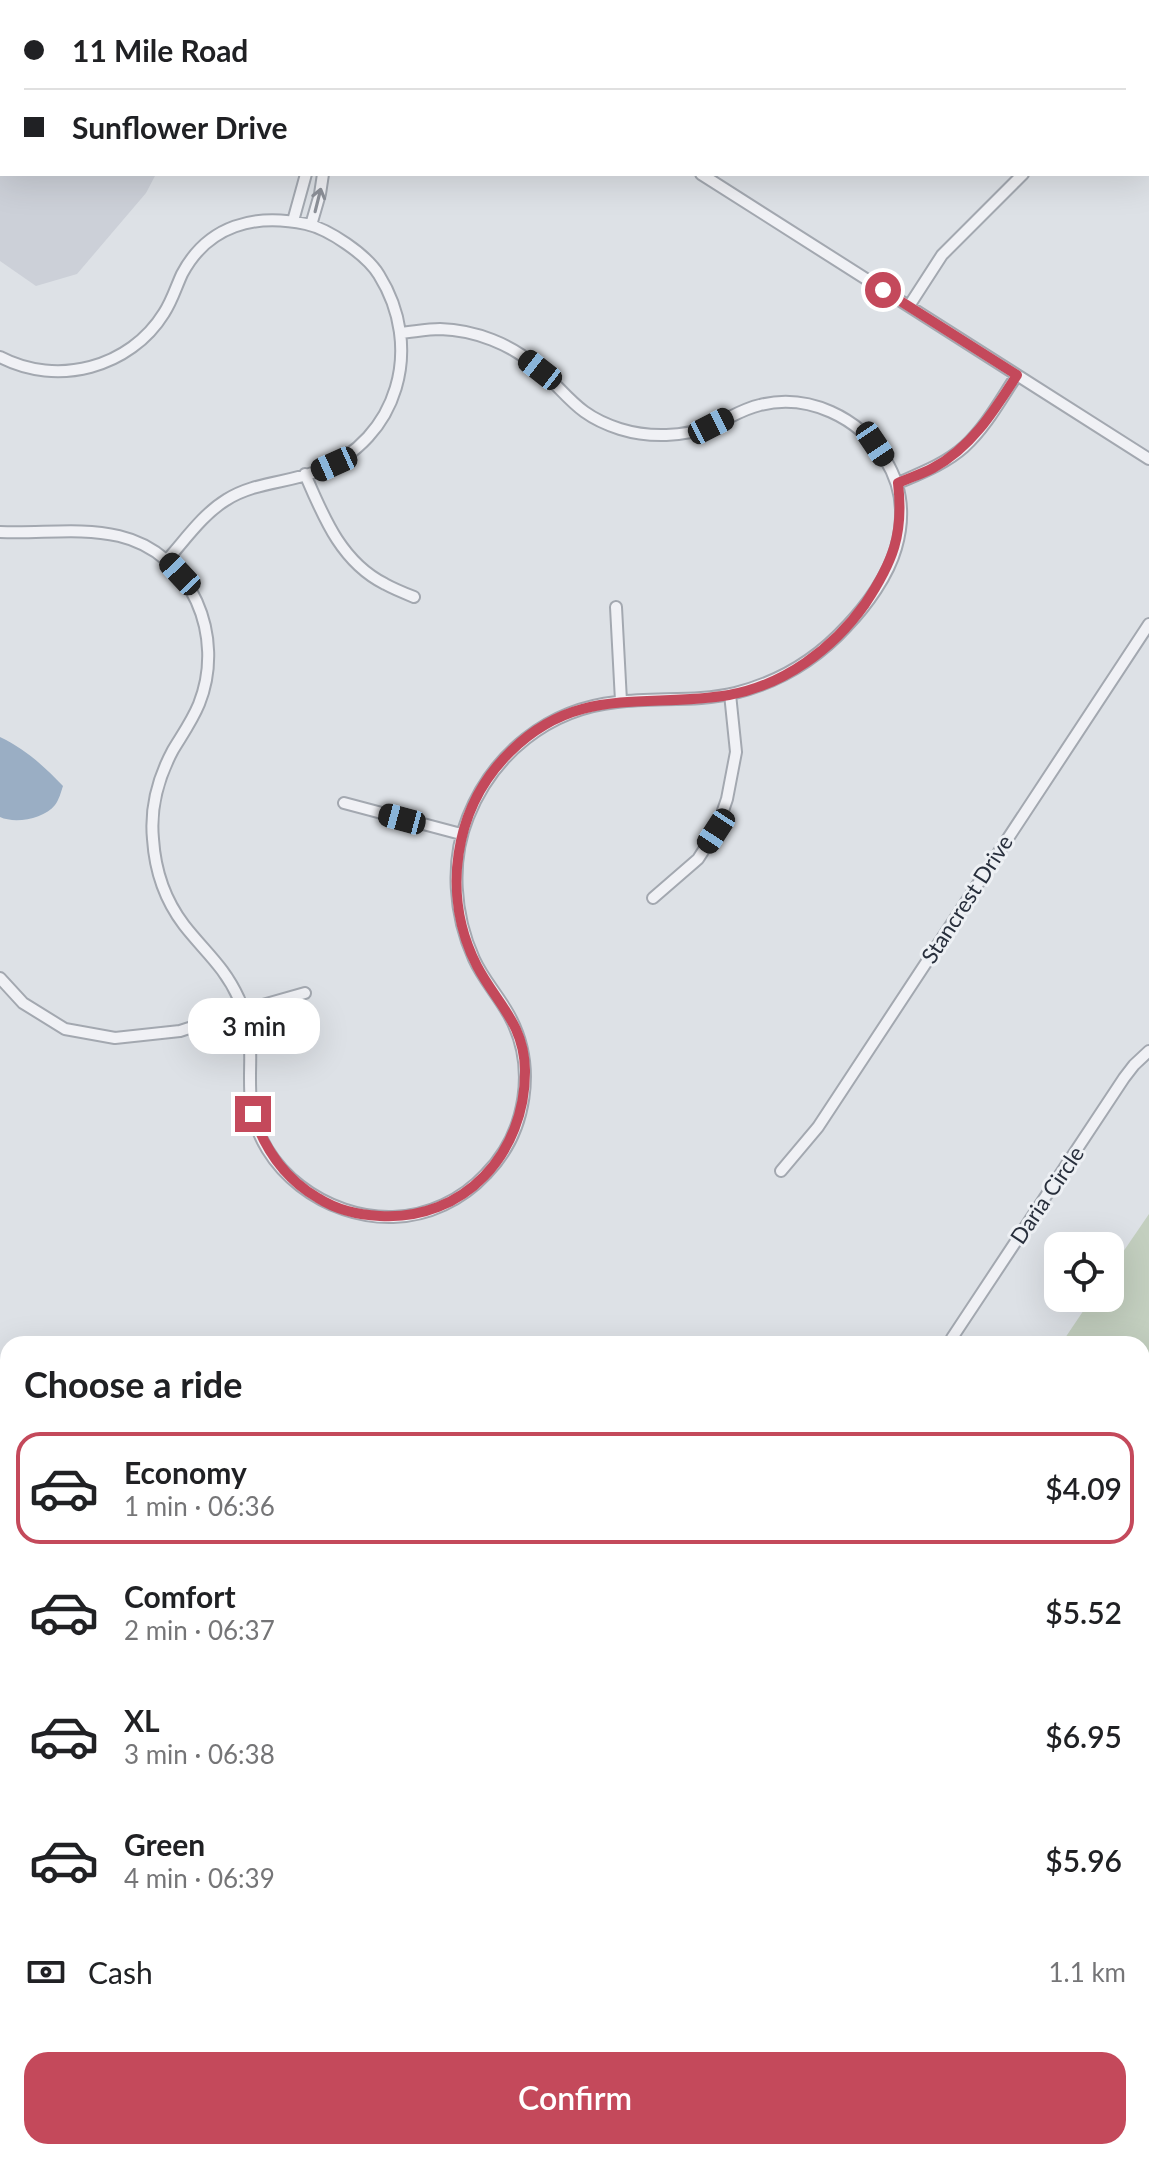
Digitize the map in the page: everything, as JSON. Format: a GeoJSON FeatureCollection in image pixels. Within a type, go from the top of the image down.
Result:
{"type":"FeatureCollection","features":[{"type":"Feature","properties":{"kind":"street"},"geometry":{"type":"LineString","coordinates":[[293,221],[305,176]]}},
{"type":"Feature","properties":{"kind":"street"},"geometry":{"type":"LineString","coordinates":[[311,225],[323,176]]}},
{"type":"Feature","properties":{"kind":"street"},"geometry":{"type":"LineString","coordinates":[[704,176],[1149,459]]}},
{"type":"Feature","properties":{"kind":"street"},"geometry":{"type":"LineString","coordinates":[[909,306],[942,255],[1021,176]]}},
{"type":"Feature","properties":{"kind":"street"},"geometry":{"type":"LineString","coordinates":[[0,357],[29,369],[48,372],[68,372],[104,363],[131,348],[154,326],[165,312],[183,273],[198,251],[235,225],[248,222],[262,219],[311,225],[355,251],[378,273],[397,311],[401,333],[401,364],[385,416],[352,453],[334,464],[315,473],[251,488],[226,500],[167,560]]}},
{"type":"Feature","properties":{"kind":"street"},"geometry":{"type":"LineString","coordinates":[[0,532],[100,532],[127,538],[167,560],[180,574],[199,605],[206,629],[209,653],[207,680],[191,721],[159,781],[153,815],[155,859],[174,911],[224,970],[245,1010],[252,1051],[250,1098],[258,1130],[289,1177],[339,1209],[395,1217],[445,1205],[474,1185],[500,1158],[517,1126],[523,1105],[525,1066],[516,1030],[477,966],[467,941],[457,898],[461,834],[486,780],[512,749],[546,724],[567,714],[621,701],[730,694],[766,683],[795,669],[825,649],[855,617],[881,580],[896,548],[901,507],[898,483],[881,454],[860,429],[840,415],[822,408],[783,402],[766,403],[695,432],[637,433],[586,414],[540,370],[509,347],[492,339],[445,329],[401,333]]}},
{"type":"Feature","properties":{"kind":"street"},"geometry":{"type":"LineString","coordinates":[[898,483],[932,469],[964,447],[985,423],[1017,375]]}},
{"type":"Feature","properties":{"kind":"street"},"geometry":{"type":"LineString","coordinates":[[305,474],[328,527],[356,564],[382,583],[414,597]]}},
{"type":"Feature","properties":{"kind":"street"},"geometry":{"type":"LineString","coordinates":[[616,607],[621,701]]}},
{"type":"Feature","properties":{"kind":"street","name":"Stancrest Drive"},"geometry":{"type":"LineString","coordinates":[[781,1171],[825,1116],[1149,624]]}},
{"type":"Feature","properties":{"kind":"street"},"geometry":{"type":"LineString","coordinates":[[653,898],[698,859],[716,831],[727,799],[736,752],[730,694]]}},
{"type":"Feature","properties":{"kind":"street"},"geometry":{"type":"LineString","coordinates":[[344,803],[461,834]]}},
{"type":"Feature","properties":{"kind":"street"},"geometry":{"type":"LineString","coordinates":[[0,978],[23,1003],[65,1029],[115,1038],[180,1031],[305,993]]}},
{"type":"Feature","properties":{"kind":"street","name":"Daria Circle"},"geometry":{"type":"LineString","coordinates":[[953,1336],[1124,1078],[1149,1051]]}},
{"type":"Feature","properties":{"kind":"shaded area"},"geometry":{"type":"Polygon","coordinates":[[[0,176],[155,176],[146,193],[77,274],[36,286],[0,261],[0,176]]]}},
{"type":"Feature","properties":{"kind":"green space"},"geometry":{"type":"Polygon","coordinates":[[[1149,1214],[1149,1336],[1066,1336],[1083,1312],[1124,1312],[1124,1251],[1149,1214]]]}},
{"type":"Feature","properties":{"kind":"water"},"geometry":{"type":"Polygon","coordinates":[[[0,737],[34,758],[63,786],[56,803],[44,814],[21,820],[0,817],[0,737]]]}},
{"type":"Feature","properties":{"kind":"route"},"geometry":{"type":"LineString","coordinates":[[253,1114],[267,1147],[289,1177],[322,1201],[354,1213],[395,1217],[445,1205],[474,1185],[500,1158],[517,1126],[523,1105],[525,1066],[522,1047],[507,1011],[477,966],[467,941],[457,898],[461,834],[477,795],[512,749],[546,724],[567,714],[600,704],[730,694],[755,687],[795,669],[825,649],[855,617],[881,580],[896,548],[901,507],[898,483],[932,469],[964,447],[985,423],[1017,375],[883,290]]}}]}
